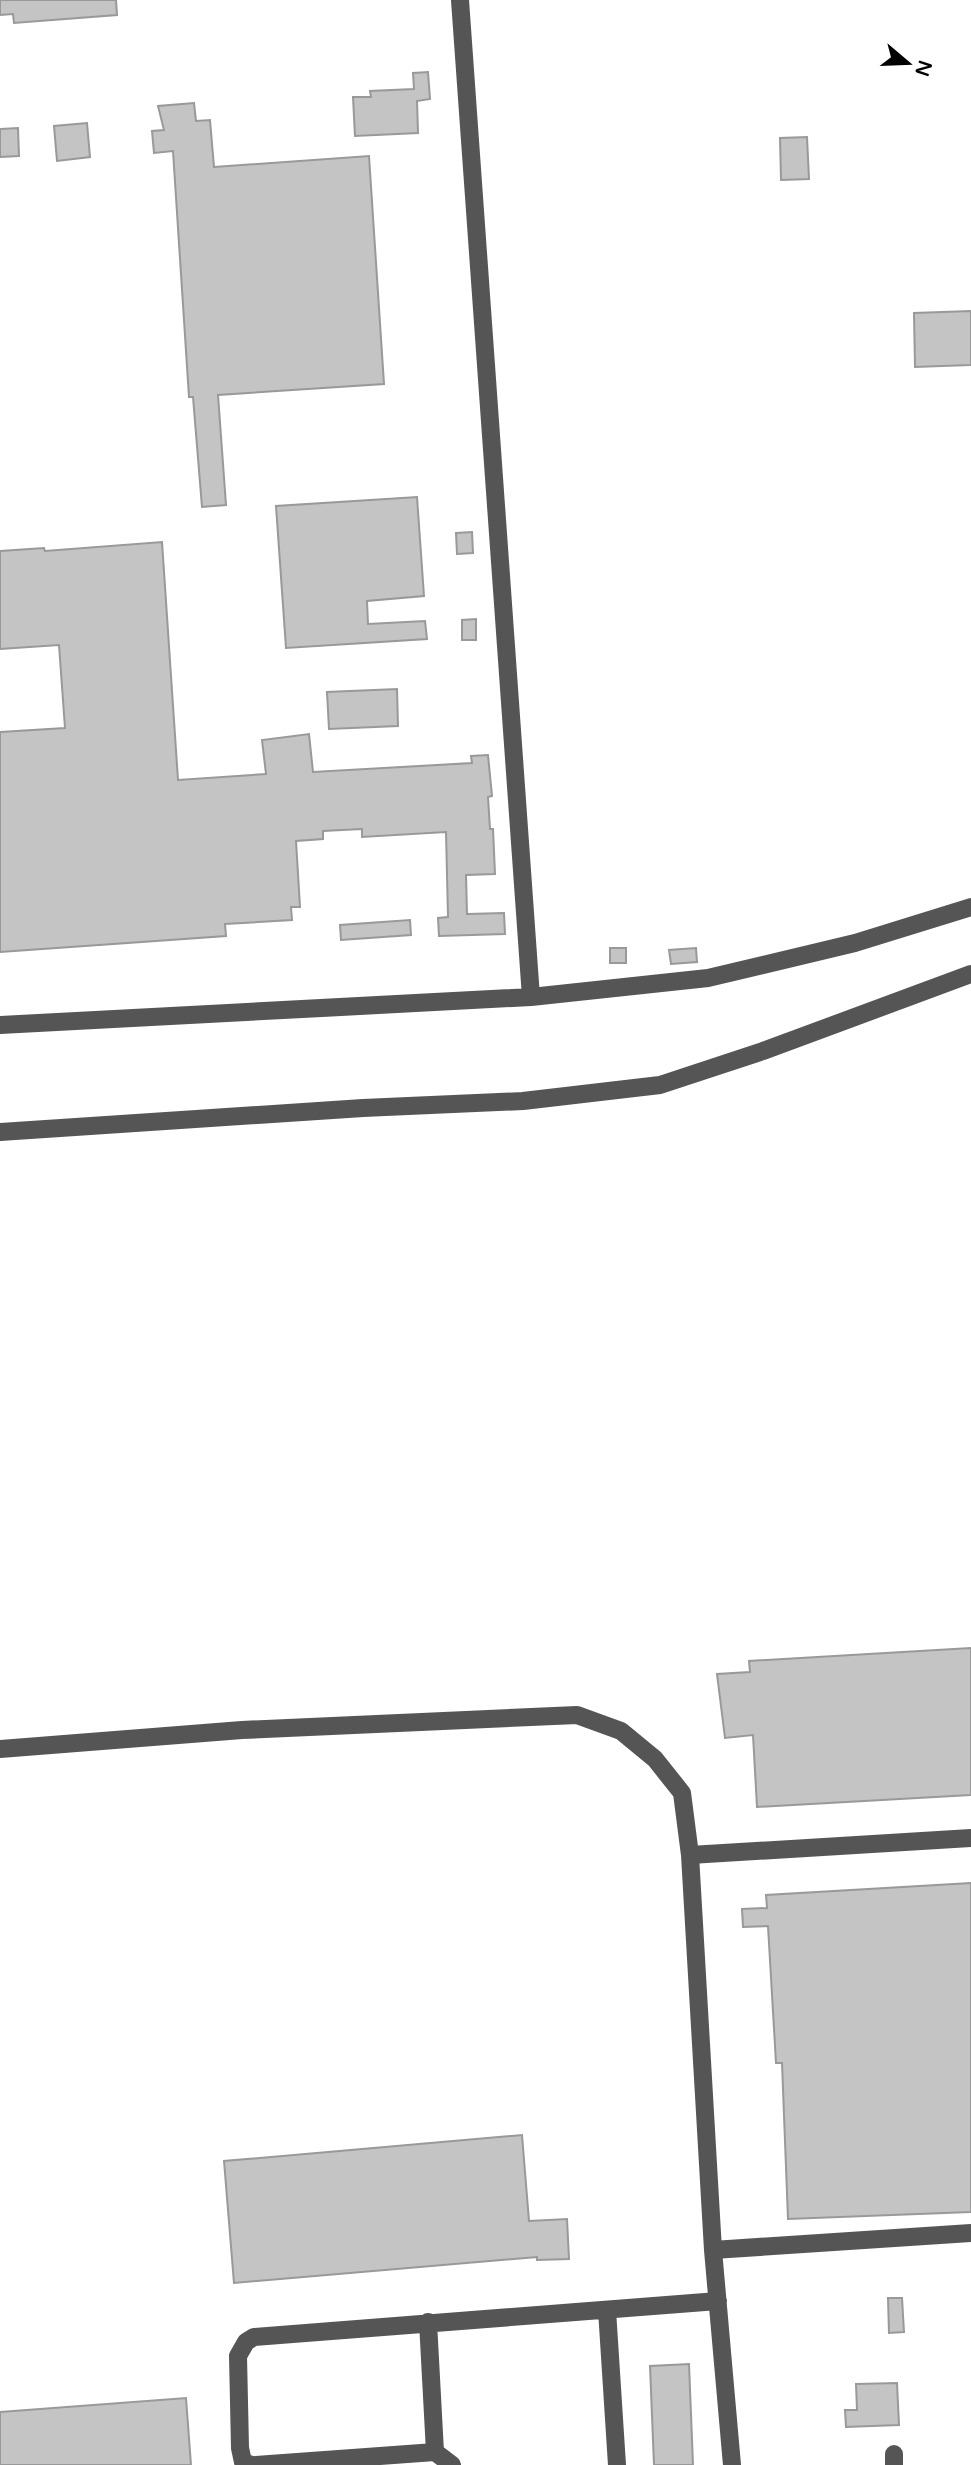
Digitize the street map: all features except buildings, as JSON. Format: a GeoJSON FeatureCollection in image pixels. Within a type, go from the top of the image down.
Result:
{"type":"FeatureCollection","features":[{"type":"Feature","properties":{"kind":"street"},"geometry":{"type":"LineString","coordinates":[[460,0],[531,997]]}},
{"type":"Feature","properties":{"kind":"street"},"geometry":{"type":"LineString","coordinates":[[0,1025],[531,997],[708,978],[855,943],[971,907]]}},
{"type":"Feature","properties":{"kind":"street"},"geometry":{"type":"LineString","coordinates":[[0,1132],[363,1108],[523,1101],[660,1086],[971,974]]}},
{"type":"Feature","properties":{"kind":"street"},"geometry":{"type":"LineString","coordinates":[[0,1749],[242,1730],[576,1715],[621,1731],[655,1759],[682,1793],[690,1855],[713,2250],[732,2465]]}},
{"type":"Feature","properties":{"kind":"street"},"geometry":{"type":"LineString","coordinates":[[690,1855],[971,1838]]}},
{"type":"Feature","properties":{"kind":"street"},"geometry":{"type":"LineString","coordinates":[[713,2250],[971,2233]]}},
{"type":"Feature","properties":{"kind":"street"},"geometry":{"type":"LineString","coordinates":[[452,2465],[435,2452],[254,2465],[243,2462],[240,2448],[238,2356],[246,2342],[254,2337],[718,2301]]}},
{"type":"Feature","properties":{"kind":"street"},"geometry":{"type":"LineString","coordinates":[[607,2310],[617,2465]]}},
{"type":"Feature","properties":{"kind":"street"},"geometry":{"type":"LineString","coordinates":[[428,2322],[435,2452]]}}]}
